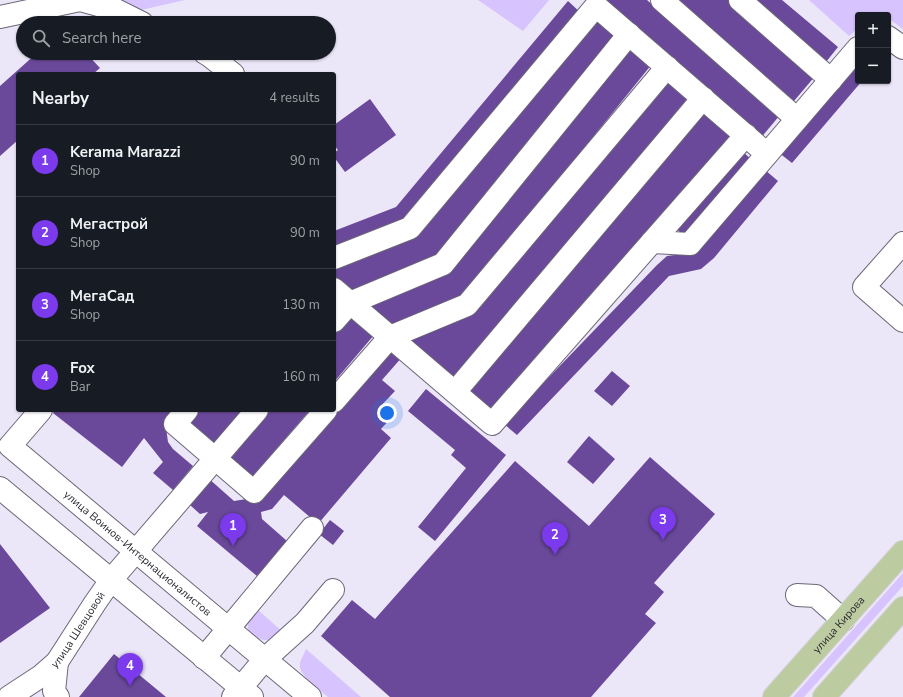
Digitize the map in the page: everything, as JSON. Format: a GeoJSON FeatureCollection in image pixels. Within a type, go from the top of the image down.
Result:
{"type":"FeatureCollection","features":[{"type":"Feature","properties":{"kind":"main road","name":"улица Кирова"},"geometry":{"type":"LineString","coordinates":[[774,697],[903,552]]}},
{"type":"Feature","properties":{"kind":"main road"},"geometry":{"type":"LineString","coordinates":[[824,697],[903,608]]}},
{"type":"Feature","properties":{"kind":"street"},"geometry":{"type":"LineString","coordinates":[[0,17],[80,0],[116,10],[128,16]]}},
{"type":"Feature","properties":{"kind":"street"},"geometry":{"type":"LineString","coordinates":[[662,0],[797,119]]}},
{"type":"Feature","properties":{"kind":"street"},"geometry":{"type":"LineString","coordinates":[[740,0],[831,80]]}},
{"type":"Feature","properties":{"kind":"street"},"geometry":{"type":"LineString","coordinates":[[336,257],[410,228],[596,6],[767,154]]}},
{"type":"Feature","properties":{"kind":"street"},"geometry":{"type":"LineString","coordinates":[[342,296],[443,264],[628,34]]}},
{"type":"Feature","properties":{"kind":"street"},"geometry":{"type":"LineString","coordinates":[[891,39],[903,48]]}},
{"type":"Feature","properties":{"kind":"street"},"geometry":{"type":"LineString","coordinates":[[652,242],[690,244],[855,52]]}},
{"type":"Feature","properties":{"kind":"street"},"geometry":{"type":"LineString","coordinates":[[215,60],[230,72]]}},
{"type":"Feature","properties":{"kind":"street"},"geometry":{"type":"LineString","coordinates":[[336,399],[390,337],[467,305],[667,67]]}},
{"type":"Feature","properties":{"kind":"street"},"geometry":{"type":"LineString","coordinates":[[455,392],[703,98]]}},
{"type":"Feature","properties":{"kind":"street"},"geometry":{"type":"LineString","coordinates":[[342,296],[492,424],[746,135]]}},
{"type":"Feature","properties":{"kind":"street"},"geometry":{"type":"LineString","coordinates":[[903,242],[864,287],[903,321]]}},
{"type":"Feature","properties":{"kind":"street"},"geometry":{"type":"LineString","coordinates":[[336,315],[342,296]]}},
{"type":"Feature","properties":{"kind":"street","name":"улица Воинов-Интернационалистов"},"geometry":{"type":"LineString","coordinates":[[39,412],[10,446],[310,697]]}},
{"type":"Feature","properties":{"kind":"street"},"geometry":{"type":"LineString","coordinates":[[185,412],[175,424],[254,492],[324,412]]}},
{"type":"Feature","properties":{"kind":"street","name":"улица Шевцовой"},"geometry":{"type":"LineString","coordinates":[[16,695],[42,676],[57,662],[111,580],[255,412]]}},
{"type":"Feature","properties":{"kind":"street"},"geometry":{"type":"LineString","coordinates":[[0,488],[204,658],[242,694],[265,659],[305,623],[333,590]]}},
{"type":"Feature","properties":{"kind":"street"},"geometry":{"type":"LineString","coordinates":[[204,658],[312,528]]}},
{"type":"Feature","properties":{"kind":"street"},"geometry":{"type":"LineString","coordinates":[[57,662],[54,691],[58,697]]}},
{"type":"Feature","properties":{"kind":"shaded area"},"geometry":{"type":"Polygon","coordinates":[[[112,0],[185,0],[141,10],[112,0]]]}},
{"type":"Feature","properties":{"kind":"shaded area"},"geometry":{"type":"Polygon","coordinates":[[[478,0],[549,0],[523,31],[478,0]]]}},
{"type":"Feature","properties":{"kind":"shaded area"},"geometry":{"type":"Polygon","coordinates":[[[809,0],[903,0],[903,29],[891,20],[891,12],[855,12],[855,31],[849,36],[809,0]]]}},
{"type":"Feature","properties":{"kind":"shaded area"},"geometry":{"type":"Polygon","coordinates":[[[903,573],[903,586],[804,697],[793,697],[903,573]]]}},
{"type":"Feature","properties":{"kind":"shaded area"},"geometry":{"type":"Polygon","coordinates":[[[257,609],[284,633],[274,638],[263,640],[249,633],[248,623],[257,609]]]}},
{"type":"Feature","properties":{"kind":"shaded area"},"geometry":{"type":"Polygon","coordinates":[[[306,649],[361,697],[328,697],[316,688],[301,671],[301,660],[306,649]]]}},
{"type":"Feature","properties":{"kind":"building"},"geometry":{"type":"Polygon","coordinates":[[[597,0],[647,0],[780,115],[759,140],[597,0]]]}},
{"type":"Feature","properties":{"kind":"building"},"geometry":{"type":"Polygon","coordinates":[[[677,0],[728,0],[816,75],[794,101],[677,0]]]}},
{"type":"Feature","properties":{"kind":"building"},"geometry":{"type":"Polygon","coordinates":[[[753,0],[782,0],[838,47],[826,62],[753,0]]]}},
{"type":"Feature","properties":{"kind":"building"},"geometry":{"type":"Polygon","coordinates":[[[568,1],[582,14],[407,224],[336,250],[336,230],[396,207],[568,1]]]}},
{"type":"Feature","properties":{"kind":"building"},"geometry":{"type":"Polygon","coordinates":[[[596,11],[620,33],[437,262],[350,296],[336,284],[336,265],[410,234],[596,11]]]}},
{"type":"Feature","properties":{"kind":"building"},"geometry":{"type":"Polygon","coordinates":[[[629,46],[652,64],[461,300],[394,328],[367,305],[450,269],[629,46]]]}},
{"type":"Feature","properties":{"kind":"building"},"geometry":{"type":"Polygon","coordinates":[[[29,60],[93,60],[100,68],[95,72],[16,72],[16,142],[0,156],[0,86],[29,60]]]}},
{"type":"Feature","properties":{"kind":"building"},"geometry":{"type":"Polygon","coordinates":[[[855,67],[855,84],[859,84],[792,163],[778,152],[855,67]]]}},
{"type":"Feature","properties":{"kind":"building"},"geometry":{"type":"Polygon","coordinates":[[[667,74],[691,94],[455,382],[406,340],[470,313],[667,74]]]}},
{"type":"Feature","properties":{"kind":"building"},"geometry":{"type":"Polygon","coordinates":[[[370,99],[396,135],[345,172],[336,160],[336,152],[338,150],[336,148],[336,124],[370,99]]]}},
{"type":"Feature","properties":{"kind":"building"},"geometry":{"type":"Polygon","coordinates":[[[707,108],[735,132],[492,413],[464,389],[707,108]]]}},
{"type":"Feature","properties":{"kind":"building"},"geometry":{"type":"Polygon","coordinates":[[[741,150],[753,161],[686,237],[674,227],[741,150]]]}},
{"type":"Feature","properties":{"kind":"building"},"geometry":{"type":"Polygon","coordinates":[[[765,170],[778,181],[714,258],[701,269],[669,276],[517,435],[504,424],[657,265],[667,256],[690,253],[765,170]]]}},
{"type":"Feature","properties":{"kind":"building"},"geometry":{"type":"Polygon","coordinates":[[[350,314],[374,335],[336,380],[336,331],[350,314]]]}},
{"type":"Feature","properties":{"kind":"building"},"geometry":{"type":"Polygon","coordinates":[[[389,344],[403,356],[382,380],[395,391],[378,409],[390,419],[381,429],[391,438],[318,524],[284,495],[272,509],[261,512],[262,519],[287,541],[257,576],[197,526],[208,512],[200,514],[190,505],[188,499],[208,478],[234,501],[259,497],[331,412],[336,412],[336,406],[389,344]]]}},
{"type":"Feature","properties":{"kind":"building"},"geometry":{"type":"Polygon","coordinates":[[[612,371],[630,386],[612,406],[594,391],[612,371]]]}},
{"type":"Feature","properties":{"kind":"building"},"geometry":{"type":"Polygon","coordinates":[[[426,389],[506,455],[435,541],[418,527],[466,468],[451,455],[455,450],[408,411],[426,389]]]}},
{"type":"Feature","properties":{"kind":"building"},"geometry":{"type":"Polygon","coordinates":[[[172,412],[165,420],[168,442],[173,449],[193,466],[173,490],[153,473],[163,462],[144,438],[122,467],[53,413],[172,412]]]}},
{"type":"Feature","properties":{"kind":"building"},"geometry":{"type":"Polygon","coordinates":[[[195,412],[240,412],[210,447],[184,425],[195,412]]]}},
{"type":"Feature","properties":{"kind":"building"},"geometry":{"type":"Polygon","coordinates":[[[265,412],[308,412],[252,477],[227,456],[265,412]]]}},
{"type":"Feature","properties":{"kind":"building"},"geometry":{"type":"Polygon","coordinates":[[[589,436],[615,459],[593,484],[567,462],[589,436]]]}},
{"type":"Feature","properties":{"kind":"building"},"geometry":{"type":"Polygon","coordinates":[[[650,457],[715,514],[654,583],[664,592],[645,614],[656,623],[591,697],[390,697],[321,636],[352,600],[375,619],[515,461],[589,526],[650,457]]]}},
{"type":"Feature","properties":{"kind":"building"},"geometry":{"type":"Polygon","coordinates":[[[330,520],[344,531],[333,545],[319,534],[330,520]]]}},
{"type":"Feature","properties":{"kind":"building"},"geometry":{"type":"Polygon","coordinates":[[[0,544],[50,608],[0,643],[0,544]]]}},
{"type":"Feature","properties":{"kind":"building"},"geometry":{"type":"Polygon","coordinates":[[[114,654],[166,697],[79,697],[114,654]]]}},
{"type":"Feature","properties":{"kind":"place","name":"МегаСад"},"geometry":{"type":"Point","coordinates":[663,540]}},
{"type":"Feature","properties":{"kind":"place","name":"Kerama Marazzi"},"geometry":{"type":"Point","coordinates":[233,546]}},
{"type":"Feature","properties":{"kind":"place","name":"Мегастрой"},"geometry":{"type":"Point","coordinates":[555,555]}},
{"type":"Feature","properties":{"kind":"place","name":"Fox"},"geometry":{"type":"Point","coordinates":[130,686]}}]}
